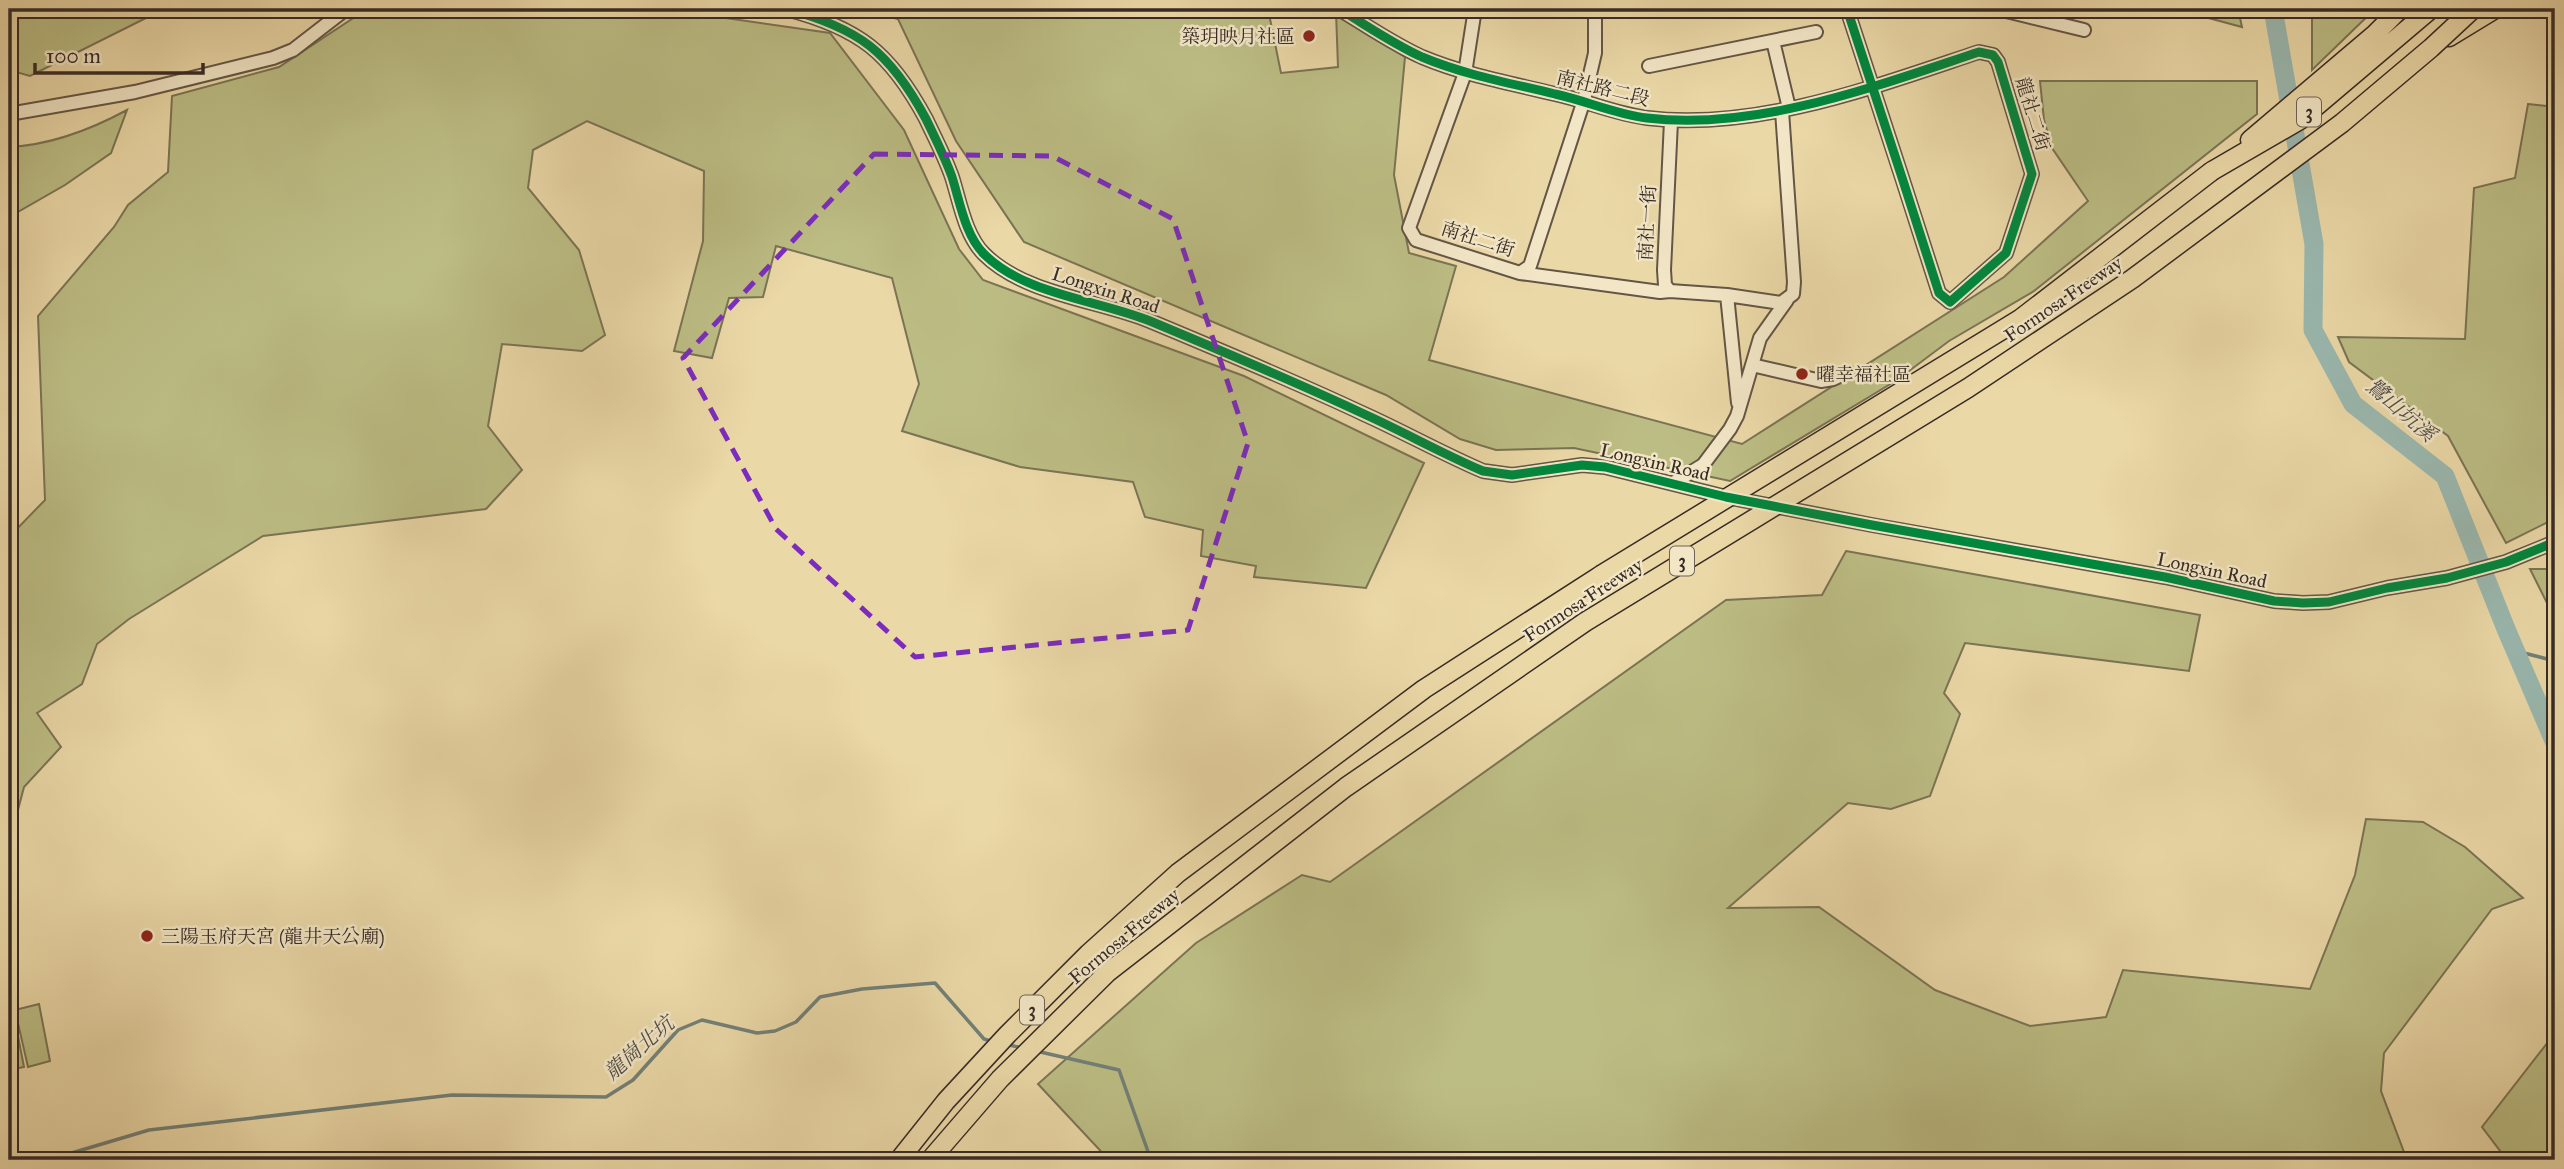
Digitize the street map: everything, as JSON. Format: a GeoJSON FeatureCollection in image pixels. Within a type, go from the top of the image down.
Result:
{"type":"FeatureCollection","features":[{"type":"Feature","properties":{"kind":"highway"},"geometry":{"type":"LineString","coordinates":[[2212,171],[2375,34],[2400,9]]}},
{"type":"Feature","properties":{"kind":"highway","name":"Formosa Freeway"},"geometry":{"type":"LineString","coordinates":[[899,1160],[946,1101],[1007,1035],[1088,954],[1178,873],[1424,689],[1601,575],[2020,319],[2212,171],[2300,120],[2431,9]]}},
{"type":"Feature","properties":{"kind":"highway","name":"Formosa Freeway"},"geometry":{"type":"LineString","coordinates":[[930,1160],[1000,1079],[1107,973],[1346,787],[1585,622],[1968,388],[2132,279],[2342,122],[2473,9]]}},
{"type":"Feature","properties":{"kind":"highway"},"geometry":{"type":"LineString","coordinates":[[2431,48],[2495,9]]}},
{"type":"Feature","properties":{"kind":"street"},"geometry":{"type":"LineString","coordinates":[[9,114],[135,92],[273,58],[293,50],[346,9]]}},
{"type":"Feature","properties":{"kind":"street","name":"Longxin Road"},"geometry":{"type":"LineString","coordinates":[[786,9],[837,26],[869,45],[894,66],[933,132],[977,246],[997,264],[1032,285],[1146,319],[1323,395],[1483,471],[1512,475],[1582,465],[1605,467],[1675,482],[1726,497],[2165,577],[2274,601],[2329,602],[2387,588],[2447,578],[2506,562],[2555,542]]}},
{"type":"Feature","properties":{"kind":"street","name":"南社路二段"},"geometry":{"type":"LineString","coordinates":[[1339,9],[1420,56],[1465,73],[1584,100],[1613,113],[1671,121],[1733,118],[1786,110],[1872,86]]}},
{"type":"Feature","properties":{"kind":"street"},"geometry":{"type":"LineString","coordinates":[[1465,73],[1475,9]]}},
{"type":"Feature","properties":{"kind":"street","name":"南社二街"},"geometry":{"type":"LineString","coordinates":[[1465,73],[1409,228],[1416,240],[1520,273],[1530,266],[1584,100],[1595,53],[1595,9]]}},
{"type":"Feature","properties":{"kind":"street","name":"龍社二街"},"geometry":{"type":"LineString","coordinates":[[1847,9],[1939,293],[1951,302],[2007,253],[2032,174],[1998,62],[1993,55],[1979,52],[1872,86]]}},
{"type":"Feature","properties":{"kind":"street"},"geometry":{"type":"LineString","coordinates":[[1998,9],[2084,30]]}},
{"type":"Feature","properties":{"kind":"street"},"geometry":{"type":"LineString","coordinates":[[1649,66],[1816,32]]}},
{"type":"Feature","properties":{"kind":"street"},"geometry":{"type":"LineString","coordinates":[[1675,482],[1711,457],[1738,412],[1760,338],[1793,294],[1786,110],[1773,41]]}},
{"type":"Feature","properties":{"kind":"street","name":"南社一街"},"geometry":{"type":"LineString","coordinates":[[1670,291],[1663,279],[1671,121]]}},
{"type":"Feature","properties":{"kind":"street"},"geometry":{"type":"LineString","coordinates":[[1520,273],[1660,292],[1727,295],[1781,303],[1787,300]]}},
{"type":"Feature","properties":{"kind":"street"},"geometry":{"type":"LineString","coordinates":[[1727,295],[1738,412]]}},
{"type":"Feature","properties":{"kind":"street"},"geometry":{"type":"LineString","coordinates":[[1752,365],[1821,381],[1848,372]]}},
{"type":"Feature","properties":{"kind":"highlighted area"},"geometry":{"type":"Polygon","coordinates":[[[874,154],[1052,156],[1173,219],[1248,443],[1188,630],[915,657],[776,529],[683,358],[874,154]]]}},
{"type":"Feature","properties":{"kind":"green space"},"geometry":{"type":"Polygon","coordinates":[[[9,9],[164,9],[30,76],[9,70],[9,9]]]}},
{"type":"Feature","properties":{"kind":"green space"},"geometry":{"type":"Polygon","coordinates":[[[367,9],[663,9],[830,33],[904,130],[959,249],[983,280],[1244,376],[1424,463],[1366,588],[1254,577],[1256,566],[1201,556],[1203,530],[1145,517],[1133,482],[1020,467],[902,431],[919,384],[892,278],[776,246],[763,297],[729,298],[712,358],[674,351],[703,241],[704,171],[587,121],[533,150],[528,188],[579,250],[605,335],[582,351],[502,344],[488,426],[522,470],[486,509],[263,536],[129,619],[97,644],[82,684],[37,713],[61,747],[24,787],[9,844],[9,537],[45,500],[38,316],[114,227],[128,205],[168,172],[172,96],[279,67],[367,9]]]}},
{"type":"Feature","properties":{"kind":"green space"},"geometry":{"type":"Polygon","coordinates":[[[858,9],[1268,9],[1281,73],[1338,67],[1336,12],[1405,57],[1394,175],[1409,253],[1456,266],[1429,360],[1742,444],[2004,277],[2088,201],[2052,148],[2044,120],[2040,81],[2257,81],[2257,114],[2034,291],[1949,341],[1897,380],[1730,481],[1574,448],[1496,450],[1460,439],[1386,395],[1024,242],[956,141],[898,19],[858,9]]]}},
{"type":"Feature","properties":{"kind":"green space"},"geometry":{"type":"Polygon","coordinates":[[[2175,9],[2238,9],[2242,27],[2175,9]]]}},
{"type":"Feature","properties":{"kind":"green space"},"geometry":{"type":"Polygon","coordinates":[[[2312,9],[2375,9],[2312,70],[2312,9]]]}},
{"type":"Feature","properties":{"kind":"green space"},"geometry":{"type":"Polygon","coordinates":[[[2528,104],[2555,107],[2555,524],[2550,521],[2506,543],[2448,436],[2349,362],[2338,337],[2465,339],[2474,188],[2515,178],[2528,104]]]}},
{"type":"Feature","properties":{"kind":"green space"},"geometry":{"type":"Polygon","coordinates":[[[127,110],[111,153],[65,185],[9,217],[9,147],[25,146],[70,135],[127,110]]]}},
{"type":"Feature","properties":{"kind":"green space"},"geometry":{"type":"Polygon","coordinates":[[[1846,551],[2200,615],[2189,671],[1965,643],[1944,693],[1960,714],[1930,796],[1891,809],[1848,803],[1728,908],[1819,907],[1935,990],[2030,1026],[2106,1017],[2123,970],[2310,989],[2355,875],[2366,819],[2423,822],[2465,847],[2523,898],[2492,909],[2384,1053],[2381,1091],[2407,1160],[1109,1160],[1038,1084],[1196,943],[1302,875],[1330,882],[1726,600],[1822,595],[1846,551]]]}},
{"type":"Feature","properties":{"kind":"green space"},"geometry":{"type":"Polygon","coordinates":[[[2530,569],[2555,569],[2555,619],[2530,569]]]}},
{"type":"Feature","properties":{"kind":"green space"},"geometry":{"type":"Polygon","coordinates":[[[39,1004],[50,1061],[28,1067],[15,1010],[39,1004]]]}},
{"type":"Feature","properties":{"kind":"green space"},"geometry":{"type":"Polygon","coordinates":[[[13,1010],[24,1067],[9,1070],[9,1011],[13,1010]]]}},
{"type":"Feature","properties":{"kind":"green space"},"geometry":{"type":"Polygon","coordinates":[[[2555,1033],[2555,1160],[2507,1160],[2482,1127],[2555,1033]]]}},
{"type":"Feature","properties":{"kind":"waterway","name":"鷺山坑溪"},"geometry":{"type":"LineString","coordinates":[[2273,9],[2314,244],[2313,330],[2353,404],[2445,476],[2555,743]]}},
{"type":"Feature","properties":{"kind":"waterway"},"geometry":{"type":"LineString","coordinates":[[2516,651],[2555,661]]}},
{"type":"Feature","properties":{"kind":"waterway","name":"龍崗北坑"},"geometry":{"type":"LineString","coordinates":[[48,1160],[149,1130],[452,1095],[606,1097],[633,1080],[678,1030],[702,1020],[757,1033],[775,1031],[796,1022],[820,997],[862,989],[935,983],[984,1039],[994,1042]]}},
{"type":"Feature","properties":{"kind":"waterway","name":"龍崗北坑"},"geometry":{"type":"LineString","coordinates":[[1005,1044],[1022,1048]]}},
{"type":"Feature","properties":{"kind":"waterway","name":"龍崗北坑"},"geometry":{"type":"LineString","coordinates":[[1036,1051],[1119,1070],[1151,1160]]}},
{"type":"Feature","properties":{"kind":"cycle path"},"geometry":{"type":"LineString","coordinates":[[786,9],[811,16],[853,34],[870,46],[899,76],[926,119],[943,155],[972,237],[984,254],[1001,268],[1041,288],[1150,321],[1285,378],[1483,471],[1512,475],[1582,465],[1605,467],[1726,497],[2165,577],[2274,601],[2303,603],[2329,602],[2387,588],[2447,578],[2506,562],[2555,542]]}},
{"type":"Feature","properties":{"kind":"cycle path"},"geometry":{"type":"LineString","coordinates":[[1339,9],[1401,46],[1438,63],[1647,118],[1689,120],[1774,112],[1858,91],[1899,78],[1979,52],[1993,55],[1998,62],[2032,174],[2006,253],[1950,302],[1939,293],[1905,186],[1882,116],[1870,80],[1847,9]]}},
{"type":"Feature","properties":{"kind":"place","name":"築玥映月社區"},"geometry":{"type":"Point","coordinates":[1309,36]}},
{"type":"Feature","properties":{"kind":"place","name":"曜幸福社區"},"geometry":{"type":"Point","coordinates":[1802,374]}},
{"type":"Feature","properties":{"kind":"place","name":"三陽玉府天宮 (龍井天公廟)"},"geometry":{"type":"Point","coordinates":[147,936]}}]}
